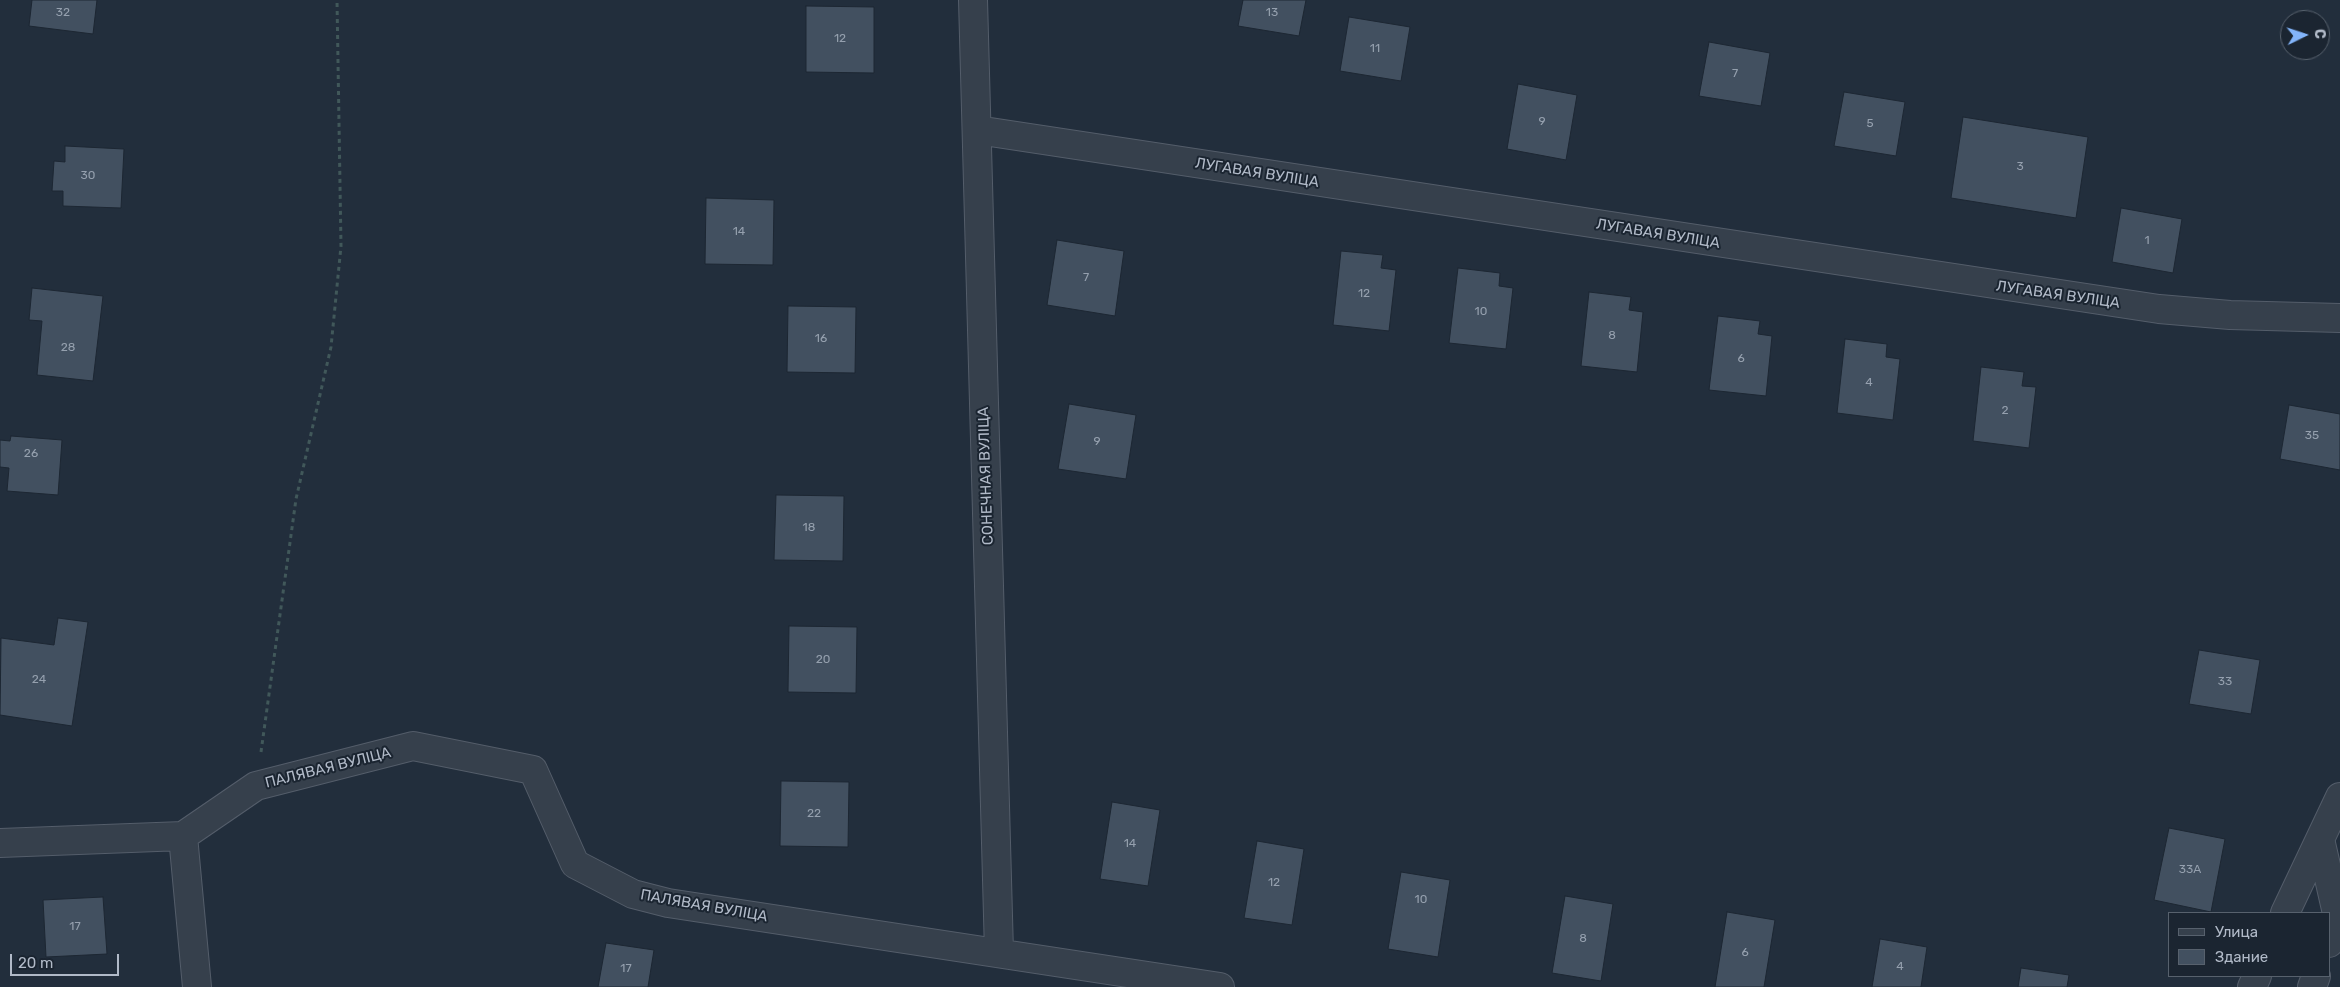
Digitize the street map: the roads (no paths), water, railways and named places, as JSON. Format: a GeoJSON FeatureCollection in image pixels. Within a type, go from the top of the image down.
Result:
{"type":"FeatureCollection","features":[{"type":"Feature","properties":{"kind":"street","name":"СОНЕЧНАЯ ВУЛІЦА"},"geometry":{"type":"LineString","coordinates":[[973,0],[999,952]]}},
{"type":"Feature","properties":{"kind":"street","name":"ЛУГАВАЯ ВУЛІЦА"},"geometry":{"type":"LineString","coordinates":[[977,130],[2159,309],[2230,315],[2340,318]]}},
{"type":"Feature","properties":{"kind":"street","name":"ПАЛЯВАЯ ВУЛІЦА"},"geometry":{"type":"LineString","coordinates":[[183,836],[256,786],[413,746],[533,770],[575,864],[633,894],[668,903],[1220,987]]}},
{"type":"Feature","properties":{"kind":"street"},"geometry":{"type":"LineString","coordinates":[[2285,912],[2340,797]]}},
{"type":"Feature","properties":{"kind":"street"},"geometry":{"type":"LineString","coordinates":[[0,843],[183,836],[197,987]]}},
{"type":"Feature","properties":{"kind":"street"},"geometry":{"type":"LineString","coordinates":[[2320,839],[2338,918],[2330,940]]}}]}
